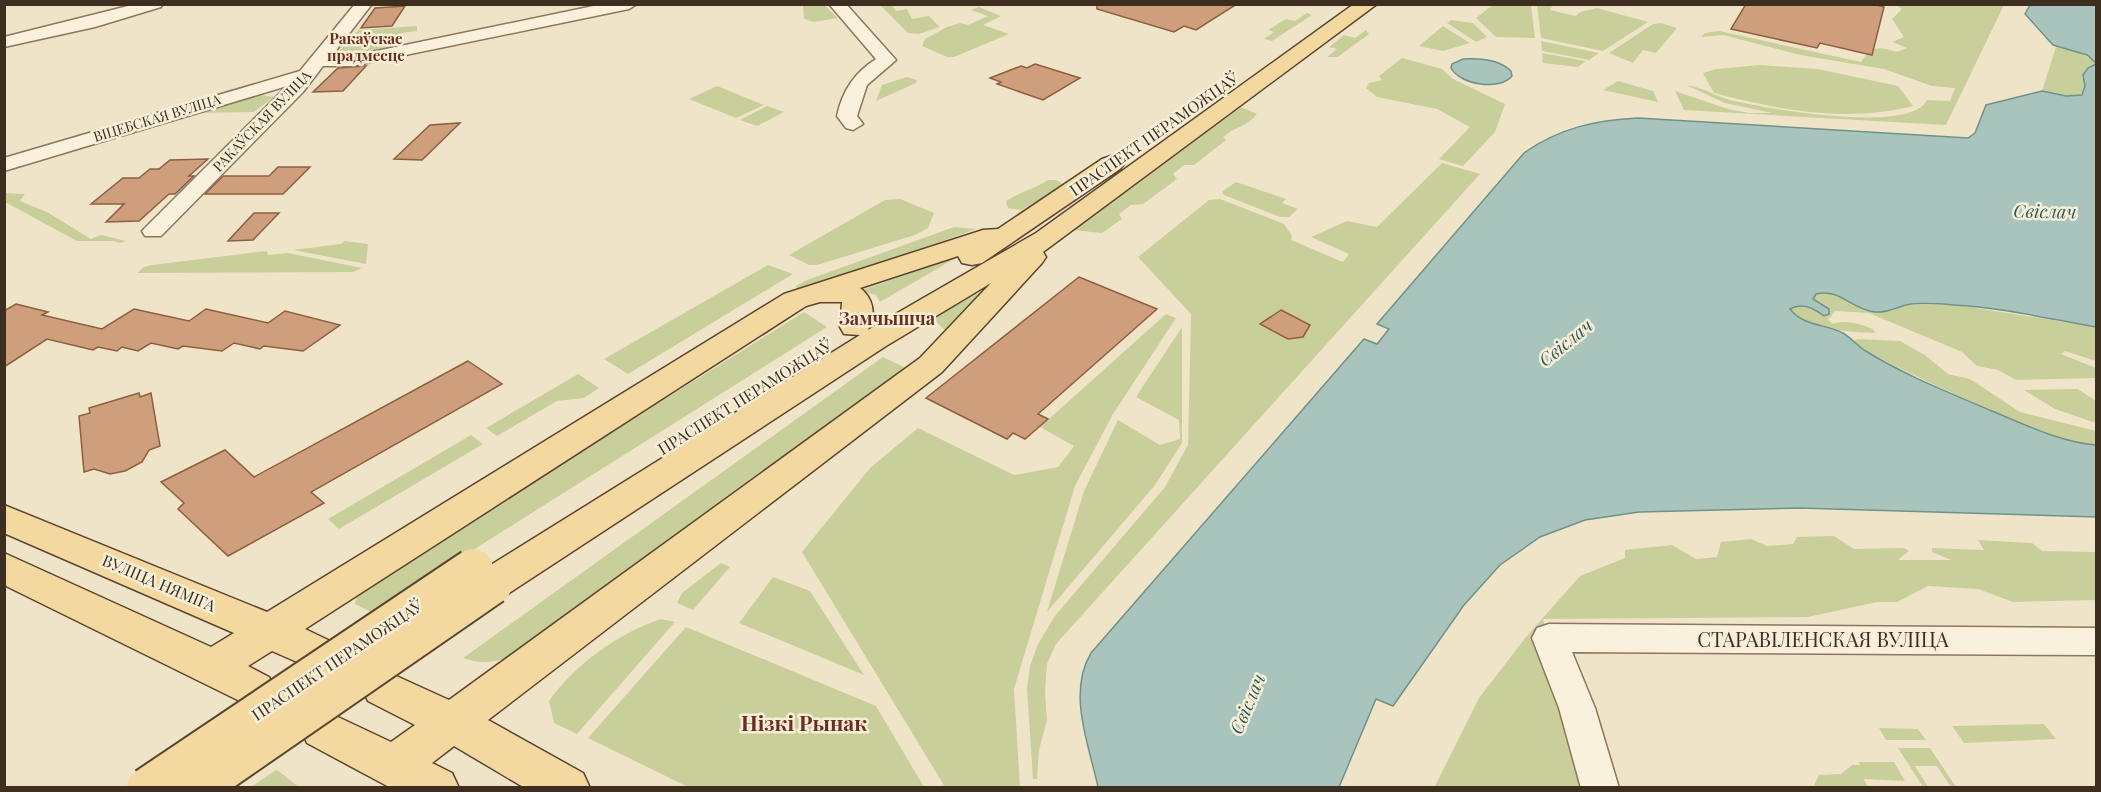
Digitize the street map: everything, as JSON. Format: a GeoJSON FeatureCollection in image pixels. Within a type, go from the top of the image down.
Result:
{"type":"FeatureCollection","features":[{"type":"Feature","properties":{"kind":"main road","name":"ПРАСПЕКТ ПЕРАМОЖЦАЎ"},"geometry":{"type":"LineString","coordinates":[[147,788],[865,333],[1342,4]]}},
{"type":"Feature","properties":{"kind":"main road","name":"ПРАСПЕКТ ПЕРАМОЖЦАЎ"},"geometry":{"type":"LineString","coordinates":[[865,333],[1046,239],[1367,4]]}},
{"type":"Feature","properties":{"kind":"main road"},"geometry":{"type":"LineString","coordinates":[[213,668],[795,300],[1018,228]]}},
{"type":"Feature","properties":{"kind":"main road"},"geometry":{"type":"LineString","coordinates":[[392,767],[931,365],[1005,289],[1046,239]]}},
{"type":"Feature","properties":{"kind":"main road"},"geometry":{"type":"LineString","coordinates":[[813,293],[827,291],[852,295],[859,302],[865,333],[919,335],[933,347],[931,365]]}},
{"type":"Feature","properties":{"kind":"main road","name":"ВУЛІЦА НЯМІГА"},"geometry":{"type":"LineString","coordinates":[[4,518],[272,631],[313,652]]}},
{"type":"Feature","properties":{"kind":"main road"},"geometry":{"type":"LineString","coordinates":[[4,568],[254,690]]}},
{"type":"Feature","properties":{"kind":"main road","name":"ПРАСПЕКТ ПЕРАМОЖЦАЎ"},"geometry":{"type":"LineString","coordinates":[[196,788],[482,577]]}},
{"type":"Feature","properties":{"kind":"main road"},"geometry":{"type":"LineString","coordinates":[[383,688],[451,722],[567,788]]}},
{"type":"Feature","properties":{"kind":"main road"},"geometry":{"type":"LineString","coordinates":[[323,729],[436,788]]}},
{"type":"Feature","properties":{"kind":"street"},"geometry":{"type":"LineString","coordinates":[[4,42],[89,23],[155,4]]}},
{"type":"Feature","properties":{"kind":"street","name":"РАКАЎСКАЯ ВУЛІЦА"},"geometry":{"type":"LineString","coordinates":[[153,231],[315,66],[364,4]]}},
{"type":"Feature","properties":{"kind":"street"},"geometry":{"type":"LineString","coordinates":[[315,66],[352,61],[629,4]]}},
{"type":"Feature","properties":{"kind":"street"},"geometry":{"type":"LineString","coordinates":[[837,4],[887,60],[873,68],[855,86],[849,98],[847,116],[854,124]]}},
{"type":"Feature","properties":{"kind":"street","name":"ВІЦЕБСКАЯ ВУЛІЦА"},"geometry":{"type":"LineString","coordinates":[[4,165],[315,66]]}},
{"type":"Feature","properties":{"kind":"street","name":"СТАРАВІЛЕНСКАЯ ВУЛІЦА"},"geometry":{"type":"LineString","coordinates":[[1600,788],[1576,708],[1549,638],[2097,642]]}},
{"type":"Feature","properties":{"kind":"green space"},"geometry":{"type":"Polygon","coordinates":[[[1494,4],[1531,5],[1535,38],[1496,37],[1476,18],[1494,4]]]}},
{"type":"Feature","properties":{"kind":"green space"},"geometry":{"type":"Polygon","coordinates":[[[803,5],[824,5],[838,18],[814,22],[804,19],[803,5]]]}},
{"type":"Feature","properties":{"kind":"green space"},"geometry":{"type":"Polygon","coordinates":[[[880,5],[892,5],[896,11],[907,9],[912,19],[929,16],[940,27],[919,34],[908,33],[880,5]]]}},
{"type":"Feature","properties":{"kind":"green space"},"geometry":{"type":"Polygon","coordinates":[[[1537,5],[1553,5],[1550,10],[1576,16],[1580,12],[1597,8],[1648,22],[1603,51],[1541,38],[1537,5]]]}},
{"type":"Feature","properties":{"kind":"green space"},"geometry":{"type":"Polygon","coordinates":[[[1896,5],[2004,5],[1946,125],[1684,110],[1675,91],[1728,109],[1749,113],[1772,113],[1725,103],[1686,85],[1730,100],[1802,113],[1834,116],[1894,116],[1915,110],[1927,100],[1950,101],[1955,88],[1932,86],[1884,69],[1800,55],[1723,35],[1701,37],[1705,33],[1719,31],[1861,62],[1872,50],[1880,48],[1896,52],[1907,48],[1892,42],[1904,37],[1892,19],[1902,9],[1896,5]]]}},
{"type":"Feature","properties":{"kind":"green space"},"geometry":{"type":"Polygon","coordinates":[[[979,7],[1001,16],[983,25],[1009,34],[954,57],[947,57],[922,46],[925,39],[947,27],[960,23],[968,25],[988,16],[971,10],[979,7]]]}},
{"type":"Feature","properties":{"kind":"green space"},"geometry":{"type":"Polygon","coordinates":[[[1307,13],[1312,15],[1272,41],[1264,39],[1274,32],[1268,30],[1286,19],[1295,21],[1307,13]]]}},
{"type":"Feature","properties":{"kind":"green space"},"geometry":{"type":"Polygon","coordinates":[[[1451,20],[1473,23],[1487,37],[1476,42],[1447,23],[1451,20]]]}},
{"type":"Feature","properties":{"kind":"green space"},"geometry":{"type":"Polygon","coordinates":[[[1661,23],[1677,28],[1656,53],[1643,50],[1633,63],[1609,53],[1653,24],[1661,23]]]}},
{"type":"Feature","properties":{"kind":"green space"},"geometry":{"type":"Polygon","coordinates":[[[417,26],[417,31],[402,33],[398,44],[345,57],[338,53],[358,30],[417,26]]]}},
{"type":"Feature","properties":{"kind":"green space"},"geometry":{"type":"Polygon","coordinates":[[[1443,26],[1470,43],[1443,51],[1419,46],[1443,26]]]}},
{"type":"Feature","properties":{"kind":"green space"},"geometry":{"type":"Polygon","coordinates":[[[1366,30],[1369,34],[1338,57],[1327,57],[1337,49],[1329,47],[1344,35],[1355,38],[1366,30]]]}},
{"type":"Feature","properties":{"kind":"green space"},"geometry":{"type":"Polygon","coordinates":[[[1541,41],[1599,53],[1589,60],[1542,51],[1541,41]]]}},
{"type":"Feature","properties":{"kind":"green space"},"geometry":{"type":"Polygon","coordinates":[[[2056,47],[2080,53],[2096,62],[2082,95],[2066,96],[2042,91],[2056,47]]]}},
{"type":"Feature","properties":{"kind":"green space"},"geometry":{"type":"Polygon","coordinates":[[[1542,53],[1586,61],[1578,67],[1543,63],[1542,53]]]}},
{"type":"Feature","properties":{"kind":"green space"},"geometry":{"type":"Polygon","coordinates":[[[1402,58],[1442,69],[1453,79],[1505,104],[1495,132],[1463,166],[1439,159],[1470,127],[1437,109],[1377,97],[1366,88],[1369,83],[1382,80],[1379,76],[1402,58]]]}},
{"type":"Feature","properties":{"kind":"green space"},"geometry":{"type":"Polygon","coordinates":[[[1760,65],[1818,69],[1898,86],[1913,106],[1863,114],[1788,109],[1714,93],[1703,73],[1716,69],[1760,65]]]}},
{"type":"Feature","properties":{"kind":"green space"},"geometry":{"type":"Polygon","coordinates":[[[907,77],[917,80],[916,83],[876,101],[882,85],[907,77]]]}},
{"type":"Feature","properties":{"kind":"green space"},"geometry":{"type":"Polygon","coordinates":[[[1618,81],[1653,91],[1658,102],[1603,90],[1618,81]]]}},
{"type":"Feature","properties":{"kind":"green space"},"geometry":{"type":"Polygon","coordinates":[[[717,86],[764,105],[736,118],[689,99],[717,86]]]}},
{"type":"Feature","properties":{"kind":"green space"},"geometry":{"type":"Polygon","coordinates":[[[254,94],[274,97],[254,112],[195,113],[254,94]]]}},
{"type":"Feature","properties":{"kind":"green space"},"geometry":{"type":"Polygon","coordinates":[[[767,106],[784,112],[757,126],[740,120],[767,106]]]}},
{"type":"Feature","properties":{"kind":"green space"},"geometry":{"type":"Polygon","coordinates":[[[1241,107],[1257,114],[1249,122],[1223,137],[1226,140],[1194,165],[1184,165],[1173,174],[1177,179],[1143,204],[1131,205],[1119,214],[1122,219],[1102,233],[1071,230],[1241,107]]]}},
{"type":"Feature","properties":{"kind":"green space"},"geometry":{"type":"Polygon","coordinates":[[[1442,163],[1480,174],[1056,644],[1047,664],[1045,692],[1047,720],[1039,750],[1037,779],[1033,779],[1027,689],[1030,666],[1037,646],[1054,617],[1165,487],[1188,445],[1191,314],[1138,257],[1209,200],[1220,199],[1284,224],[1292,236],[1291,240],[1343,262],[1349,254],[1311,237],[1347,221],[1377,227],[1442,163]]]}},
{"type":"Feature","properties":{"kind":"green space"},"geometry":{"type":"Polygon","coordinates":[[[1048,180],[1056,180],[1064,185],[1022,210],[1008,208],[1006,201],[1048,180]]]}},
{"type":"Feature","properties":{"kind":"green space"},"geometry":{"type":"Polygon","coordinates":[[[1236,182],[1286,199],[1282,203],[1298,209],[1289,217],[1280,217],[1224,195],[1222,192],[1236,182]]]}},
{"type":"Feature","properties":{"kind":"green space"},"geometry":{"type":"Polygon","coordinates":[[[4,193],[25,194],[20,201],[47,212],[91,239],[101,235],[126,241],[120,243],[77,241],[5,202],[4,193]]]}},
{"type":"Feature","properties":{"kind":"green space"},"geometry":{"type":"Polygon","coordinates":[[[900,199],[934,213],[928,228],[915,235],[817,265],[809,265],[789,255],[885,200],[900,199]]]}},
{"type":"Feature","properties":{"kind":"green space"},"geometry":{"type":"Polygon","coordinates":[[[954,227],[976,229],[811,289],[797,290],[796,286],[807,280],[954,227]]]}},
{"type":"Feature","properties":{"kind":"green space"},"geometry":{"type":"Polygon","coordinates":[[[345,241],[368,244],[366,264],[293,250],[341,244],[345,241]]]}},
{"type":"Feature","properties":{"kind":"green space"},"geometry":{"type":"Polygon","coordinates":[[[267,251],[268,255],[288,253],[362,268],[353,272],[137,273],[144,267],[152,265],[267,251]]]}},
{"type":"Feature","properties":{"kind":"green space"},"geometry":{"type":"Polygon","coordinates":[[[959,256],[880,302],[876,295],[859,291],[959,256]]]}},
{"type":"Feature","properties":{"kind":"green space"},"geometry":{"type":"Polygon","coordinates":[[[768,265],[793,274],[628,374],[604,359],[768,265]]]}},
{"type":"Feature","properties":{"kind":"green space"},"geometry":{"type":"Polygon","coordinates":[[[998,283],[946,331],[935,321],[927,320],[998,283]]]}},
{"type":"Feature","properties":{"kind":"green space"},"geometry":{"type":"Polygon","coordinates":[[[1823,292],[1835,294],[1864,310],[1876,312],[1891,311],[1907,305],[1957,305],[2096,327],[2096,361],[2065,351],[2061,354],[2096,368],[2096,378],[2016,380],[1998,370],[1977,366],[1962,352],[1869,313],[1835,311],[1828,320],[1833,324],[1848,322],[1860,324],[1874,330],[1875,333],[1841,331],[1817,326],[1797,316],[1790,309],[1804,306],[1824,316],[1829,314],[1829,309],[1812,299],[1816,294],[1823,292]]]}},
{"type":"Feature","properties":{"kind":"green space"},"geometry":{"type":"Polygon","coordinates":[[[804,312],[827,327],[373,613],[355,604],[358,591],[804,312]]]}},
{"type":"Feature","properties":{"kind":"green space"},"geometry":{"type":"Polygon","coordinates":[[[1166,314],[1176,318],[1113,414],[1075,486],[1014,689],[1020,787],[945,787],[802,552],[870,468],[918,428],[1014,475],[1058,467],[1074,446],[1040,427],[1166,314]]]}},
{"type":"Feature","properties":{"kind":"green space"},"geometry":{"type":"Polygon","coordinates":[[[1182,327],[1182,443],[1155,485],[1047,612],[1084,491],[1118,420],[1160,445],[1180,439],[1179,420],[1136,397],[1182,327]]]}},
{"type":"Feature","properties":{"kind":"green space"},"geometry":{"type":"Polygon","coordinates":[[[1858,339],[1900,341],[1925,355],[1948,374],[1970,379],[2020,412],[2096,431],[2096,445],[2050,434],[1969,401],[1864,350],[1853,341],[1858,339]]]}},
{"type":"Feature","properties":{"kind":"green space"},"geometry":{"type":"Polygon","coordinates":[[[883,357],[908,369],[512,656],[487,662],[463,658],[883,357]]]}},
{"type":"Feature","properties":{"kind":"green space"},"geometry":{"type":"Polygon","coordinates":[[[578,374],[599,388],[584,398],[557,401],[497,436],[486,428],[578,374]]]}},
{"type":"Feature","properties":{"kind":"green space"},"geometry":{"type":"Polygon","coordinates":[[[2078,389],[2096,401],[2096,423],[2055,409],[2024,390],[2078,389]]]}},
{"type":"Feature","properties":{"kind":"green space"},"geometry":{"type":"Polygon","coordinates":[[[471,435],[483,444],[339,529],[328,519],[471,435]]]}},
{"type":"Feature","properties":{"kind":"green space"},"geometry":{"type":"Polygon","coordinates":[[[1834,536],[1854,549],[1904,548],[1909,551],[1898,560],[1951,560],[1932,552],[1932,548],[1984,550],[1978,540],[2032,543],[2042,551],[2096,552],[2096,600],[2013,602],[1978,589],[1928,586],[1897,602],[1877,602],[1808,617],[1543,619],[1600,787],[1434,788],[1479,698],[1526,637],[1580,576],[1625,558],[1625,550],[1672,545],[1696,559],[1717,557],[1721,542],[1751,539],[1767,546],[1793,544],[1797,537],[1834,536]]]}},
{"type":"Feature","properties":{"kind":"green space"},"geometry":{"type":"Polygon","coordinates":[[[721,563],[730,567],[693,610],[677,603],[682,593],[721,563]]]}},
{"type":"Feature","properties":{"kind":"green space"},"geometry":{"type":"Polygon","coordinates":[[[773,577],[810,591],[864,675],[739,623],[773,577]]]}},
{"type":"Feature","properties":{"kind":"green space"},"geometry":{"type":"Polygon","coordinates":[[[661,619],[675,622],[577,734],[554,723],[549,701],[585,662],[614,641],[661,619]]]}},
{"type":"Feature","properties":{"kind":"green space"},"geometry":{"type":"Polygon","coordinates":[[[686,627],[876,706],[924,787],[688,787],[588,738],[686,627]]]}},
{"type":"Feature","properties":{"kind":"green space"},"geometry":{"type":"Polygon","coordinates":[[[2044,724],[2056,739],[1964,743],[1952,726],[2044,724]]]}},
{"type":"Feature","properties":{"kind":"green space"},"geometry":{"type":"Polygon","coordinates":[[[1879,728],[1918,729],[1926,740],[1886,740],[1879,728]]]}},
{"type":"Feature","properties":{"kind":"green space"},"geometry":{"type":"Polygon","coordinates":[[[1898,748],[1930,748],[1956,787],[1951,787],[1937,766],[1915,766],[1928,787],[1923,787],[1898,748]]]}},
{"type":"Feature","properties":{"kind":"green space"},"geometry":{"type":"Polygon","coordinates":[[[1859,762],[1894,762],[1905,781],[1864,779],[1868,788],[1817,787],[1814,785],[1819,775],[1841,774],[1852,765],[1860,765],[1859,762]]]}},
{"type":"Feature","properties":{"kind":"green space"},"geometry":{"type":"Polygon","coordinates":[[[276,770],[299,787],[251,787],[276,770]]]}},
{"type":"Feature","properties":{"kind":"water"},"geometry":{"type":"Polygon","coordinates":[[[2030,5],[2096,5],[2096,63],[2087,55],[2053,45],[2025,14],[2030,5]]]}},
{"type":"Feature","properties":{"kind":"water"},"geometry":{"type":"Polygon","coordinates":[[[1463,59],[1482,59],[1501,64],[1511,71],[1512,76],[1506,81],[1490,85],[1471,82],[1463,79],[1451,68],[1452,64],[1463,59]]]}},
{"type":"Feature","properties":{"kind":"water","name":"Свіслач"},"geometry":{"type":"Polygon","coordinates":[[[2096,64],[2096,327],[1974,306],[1924,303],[1875,312],[1859,308],[1832,294],[1824,293],[1816,294],[1813,299],[1829,309],[1829,314],[1824,316],[1812,308],[1803,306],[1790,309],[1801,319],[1843,333],[1864,350],[1927,383],[2043,432],[2096,445],[2096,517],[1799,508],[1639,512],[1585,520],[1540,537],[1500,565],[1464,605],[1393,706],[1376,699],[1339,787],[1098,787],[1080,702],[1084,669],[1091,653],[1364,339],[1377,344],[1389,329],[1377,324],[1524,153],[1564,131],[1593,123],[1638,118],[1968,138],[1975,133],[1986,105],[2042,91],[2066,96],[2082,95],[2085,86],[2083,75],[2088,68],[2096,64]]]}},
{"type":"Feature","properties":{"kind":"building"},"geometry":{"type":"Polygon","coordinates":[[[1097,4],[1237,4],[1196,30],[1184,26],[1174,32],[1097,9],[1097,4]]]}},
{"type":"Feature","properties":{"kind":"building"},"geometry":{"type":"Polygon","coordinates":[[[1746,4],[1874,4],[1884,7],[1872,55],[1820,43],[1817,48],[1731,29],[1746,4]]]}},
{"type":"Feature","properties":{"kind":"building"},"geometry":{"type":"Polygon","coordinates":[[[405,6],[392,26],[361,28],[375,8],[405,6]]]}},
{"type":"Feature","properties":{"kind":"building"},"geometry":{"type":"Polygon","coordinates":[[[1035,64],[1080,78],[1043,100],[997,84],[1001,82],[990,78],[1021,66],[1027,68],[1035,64]]]}},
{"type":"Feature","properties":{"kind":"building"},"geometry":{"type":"Polygon","coordinates":[[[366,66],[343,91],[313,92],[338,68],[366,66]]]}},
{"type":"Feature","properties":{"kind":"building"},"geometry":{"type":"Polygon","coordinates":[[[460,123],[422,160],[394,159],[430,125],[460,123]]]}},
{"type":"Feature","properties":{"kind":"building"},"geometry":{"type":"Polygon","coordinates":[[[208,159],[189,176],[194,176],[175,194],[169,194],[139,221],[106,222],[124,204],[91,204],[123,178],[139,178],[150,169],[159,169],[170,160],[208,159]]]}},
{"type":"Feature","properties":{"kind":"building"},"geometry":{"type":"Polygon","coordinates":[[[278,167],[310,167],[283,194],[205,194],[223,176],[269,176],[278,167]]]}},
{"type":"Feature","properties":{"kind":"building"},"geometry":{"type":"Polygon","coordinates":[[[254,213],[279,213],[253,240],[228,241],[254,213]]]}},
{"type":"Feature","properties":{"kind":"building"},"geometry":{"type":"Polygon","coordinates":[[[1079,277],[1157,309],[1038,414],[1048,419],[1025,439],[1013,433],[1007,439],[926,398],[1079,277]]]}},
{"type":"Feature","properties":{"kind":"building"},"geometry":{"type":"Polygon","coordinates":[[[16,304],[48,312],[42,315],[102,329],[134,309],[189,321],[206,309],[268,323],[285,311],[340,325],[303,351],[264,346],[260,349],[234,343],[222,351],[183,346],[178,349],[151,343],[138,351],[122,347],[117,351],[98,347],[93,350],[47,339],[4,367],[4,311],[16,304]]]}},
{"type":"Feature","properties":{"kind":"building"},"geometry":{"type":"Polygon","coordinates":[[[1281,310],[1310,325],[1303,337],[1288,339],[1260,324],[1281,310]]]}},
{"type":"Feature","properties":{"kind":"building"},"geometry":{"type":"Polygon","coordinates":[[[468,361],[502,384],[311,492],[324,503],[228,556],[178,509],[184,503],[161,482],[225,450],[254,477],[468,361]]]}},
{"type":"Feature","properties":{"kind":"building"},"geometry":{"type":"Polygon","coordinates":[[[139,393],[140,397],[151,393],[160,446],[149,450],[142,462],[125,471],[110,474],[94,469],[84,472],[79,416],[90,413],[89,408],[139,393]]]}},
{"type":"Feature","properties":{"kind":"district","name":"Ракаўскае прадмесце"},"geometry":{"type":"Point","coordinates":[366,48]}},
{"type":"Feature","properties":{"kind":"district","name":"Замчышча"},"geometry":{"type":"Point","coordinates":[887,319]}},
{"type":"Feature","properties":{"kind":"district","name":"Нізкі Рынак"},"geometry":{"type":"Point","coordinates":[804,724]}}]}
